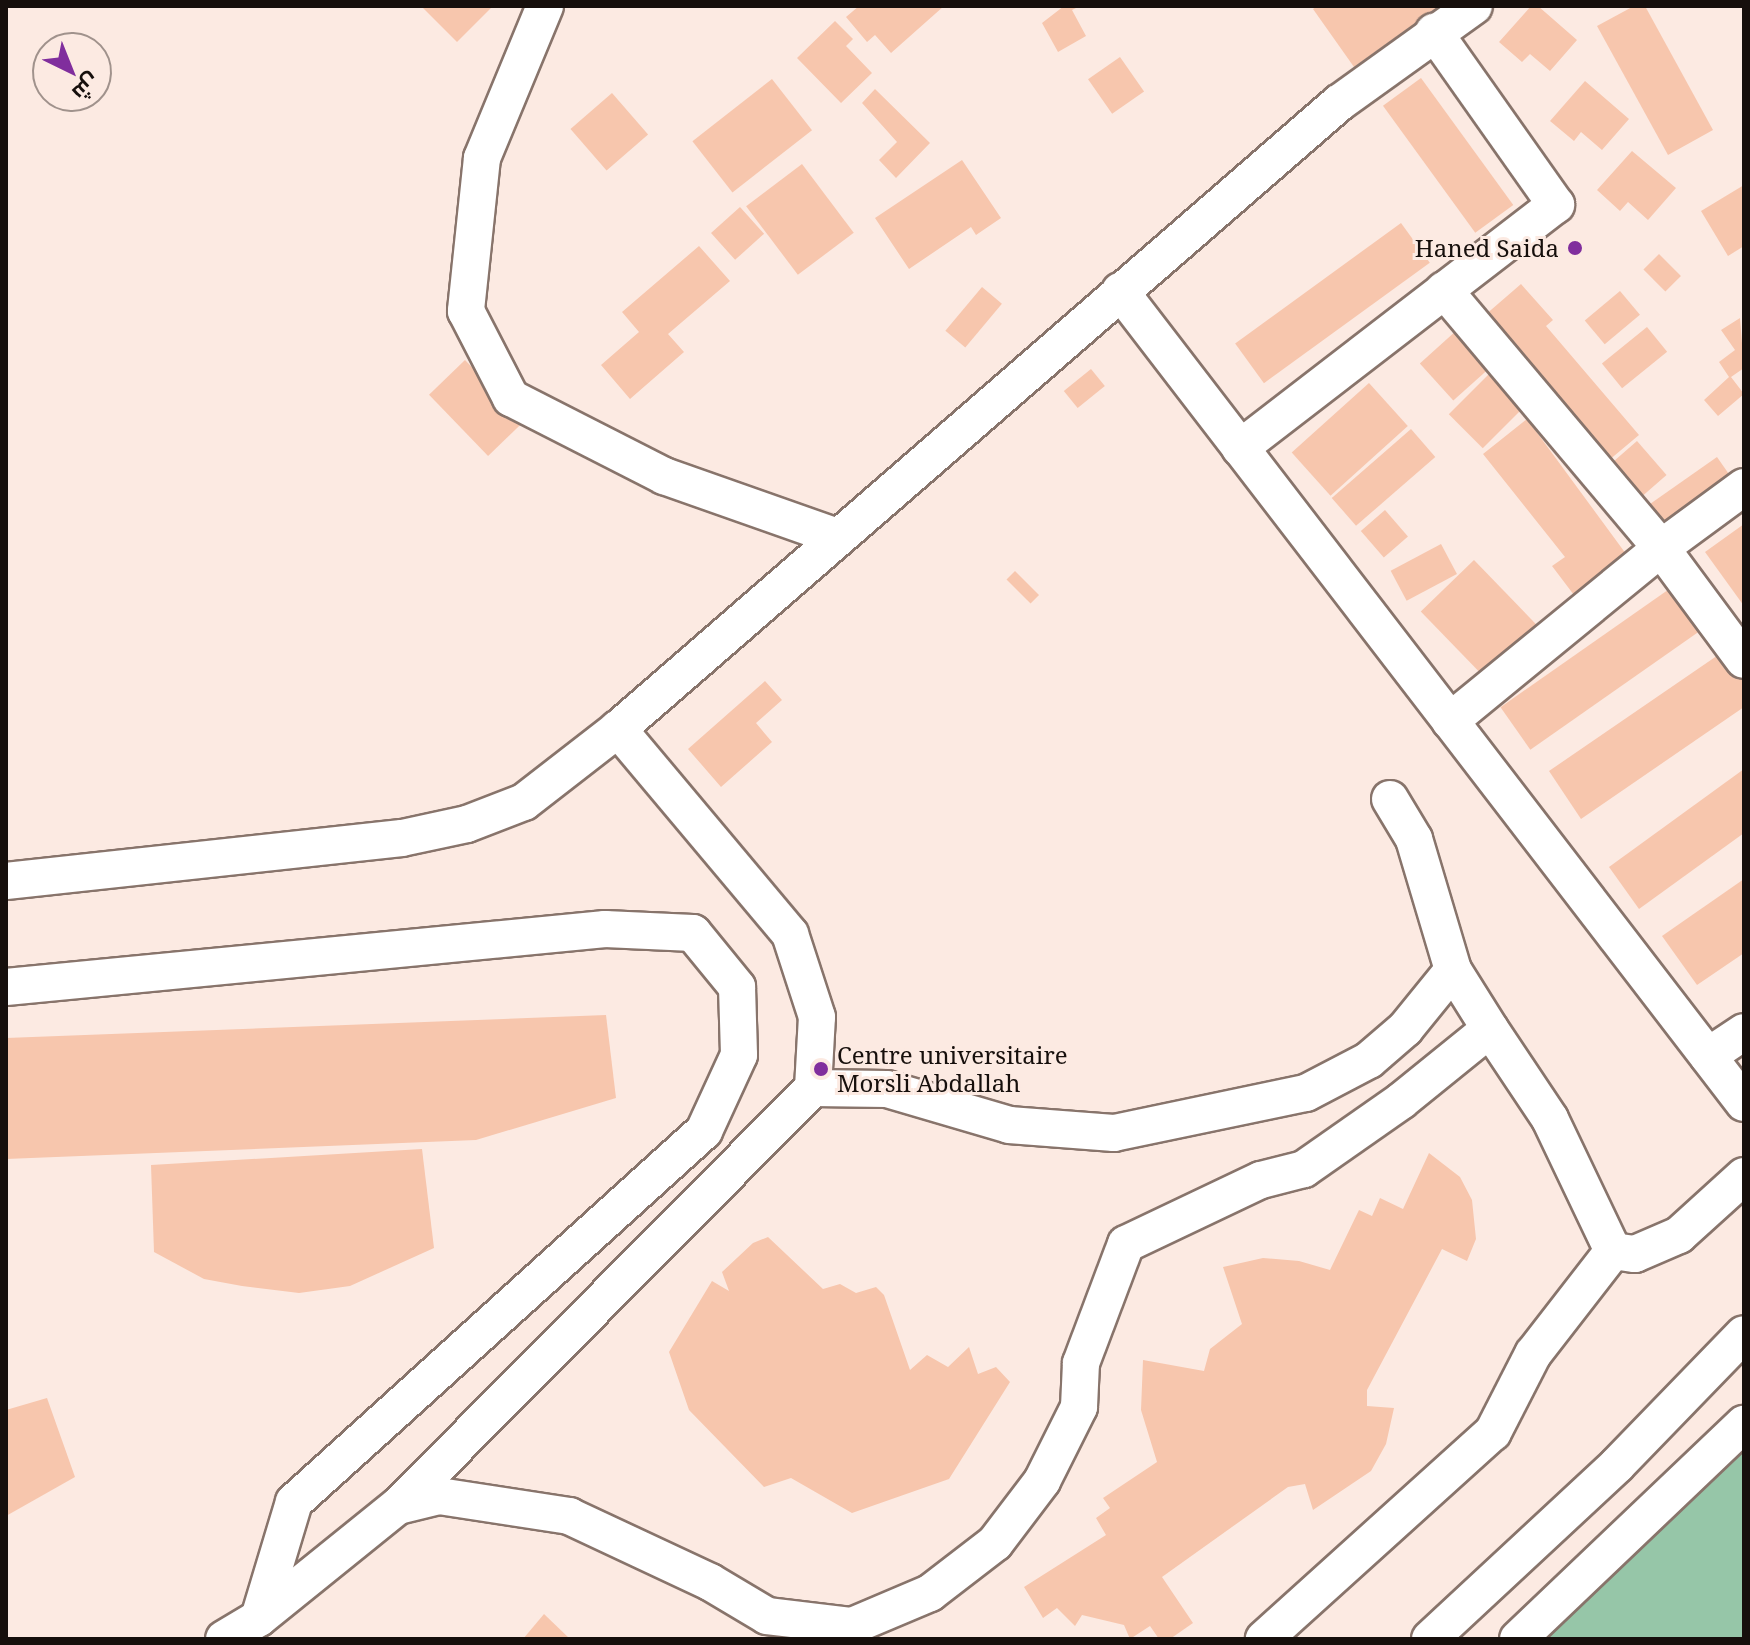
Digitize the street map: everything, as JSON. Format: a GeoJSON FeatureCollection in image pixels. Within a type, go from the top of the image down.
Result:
{"type":"FeatureCollection","features":[{"type":"Feature","properties":{"kind":"street"},"geometry":{"type":"LineString","coordinates":[[545,6],[482,158],[466,311],[511,398],[664,476],[837,537]]}},
{"type":"Feature","properties":{"kind":"street"},"geometry":{"type":"LineString","coordinates":[[6,881],[402,838],[467,824],[524,802],[618,729],[1339,103],[1474,6]]}},
{"type":"Feature","properties":{"kind":"street"},"geometry":{"type":"LineString","coordinates":[[1240,448],[1556,205],[1434,32]]}},
{"type":"Feature","properties":{"kind":"street"},"geometry":{"type":"LineString","coordinates":[[1444,290],[1661,548],[1744,660]]}},
{"type":"Feature","properties":{"kind":"street"},"geometry":{"type":"LineString","coordinates":[[1120,291],[1744,1103]]}},
{"type":"Feature","properties":{"kind":"street"},"geometry":{"type":"LineString","coordinates":[[1450,721],[1661,548],[1744,487]]}},
{"type":"Feature","properties":{"kind":"street"},"geometry":{"type":"LineString","coordinates":[[224,1639],[259,1618],[398,1506],[813,1088],[817,1017],[790,934],[618,729]]}},
{"type":"Feature","properties":{"kind":"street"},"geometry":{"type":"LineString","coordinates":[[1390,799],[1414,839],[1453,970],[1490,1029],[1537,1094],[1613,1251]]}},
{"type":"Feature","properties":{"kind":"street"},"geometry":{"type":"LineString","coordinates":[[6,987],[605,929],[693,933],[737,987],[739,1055],[704,1131],[294,1502],[259,1618]]}},
{"type":"Feature","properties":{"kind":"street"},"geometry":{"type":"LineString","coordinates":[[813,1088],[887,1089],[1009,1125],[1114,1133],[1306,1093],[1369,1060],[1405,1029],[1453,970]]}},
{"type":"Feature","properties":{"kind":"street"},"geometry":{"type":"LineString","coordinates":[[398,1506],[439,1496],[569,1516],[710,1582],[767,1616],[852,1626],[930,1593],[995,1543],[1042,1481],[1079,1407],[1081,1363],[1126,1244],[1261,1180],[1304,1169],[1401,1101],[1490,1029]]}},
{"type":"Feature","properties":{"kind":"street"},"geometry":{"type":"LineString","coordinates":[[1708,1056],[1744,1032]]}},
{"type":"Feature","properties":{"kind":"street"},"geometry":{"type":"LineString","coordinates":[[1613,1251],[1635,1254],[1679,1235],[1744,1176]]}},
{"type":"Feature","properties":{"kind":"street"},"geometry":{"type":"LineString","coordinates":[[1264,1639],[1493,1432],[1533,1354],[1613,1251]]}},
{"type":"Feature","properties":{"kind":"street"},"geometry":{"type":"LineString","coordinates":[[1430,1639],[1617,1465],[1744,1334]]}},
{"type":"Feature","properties":{"kind":"street"},"geometry":{"type":"LineString","coordinates":[[1518,1639],[1744,1424]]}},
{"type":"Feature","properties":{"kind":"green space"},"geometry":{"type":"Polygon","coordinates":[[[1744,1445],[1744,1639],[1532,1639],[1744,1445]]]}},
{"type":"Feature","properties":{"kind":"building"},"geometry":{"type":"Polygon","coordinates":[[[421,6],[493,6],[457,42],[421,6]]]}},
{"type":"Feature","properties":{"kind":"building"},"geometry":{"type":"Polygon","coordinates":[[[859,6],[944,6],[891,53],[875,35],[867,42],[846,17],[859,6]]]}},
{"type":"Feature","properties":{"kind":"building"},"geometry":{"type":"Polygon","coordinates":[[[1064,6],[1080,6],[1072,10],[1086,36],[1058,52],[1042,23],[1064,6]]]}},
{"type":"Feature","properties":{"kind":"building"},"geometry":{"type":"Polygon","coordinates":[[[1317,6],[1440,6],[1354,67],[1313,9],[1317,6]]]}},
{"type":"Feature","properties":{"kind":"building"},"geometry":{"type":"Polygon","coordinates":[[[1531,6],[1538,6],[1577,40],[1550,71],[1530,54],[1522,62],[1499,42],[1531,6]]]}},
{"type":"Feature","properties":{"kind":"building"},"geometry":{"type":"Polygon","coordinates":[[[1634,6],[1645,6],[1713,130],[1668,155],[1597,26],[1634,6]]]}},
{"type":"Feature","properties":{"kind":"building"},"geometry":{"type":"Polygon","coordinates":[[[835,21],[853,39],[846,46],[872,73],[841,103],[797,58],[835,21]]]}},
{"type":"Feature","properties":{"kind":"building"},"geometry":{"type":"Polygon","coordinates":[[[1120,57],[1144,91],[1112,114],[1088,79],[1120,57]]]}},
{"type":"Feature","properties":{"kind":"building"},"geometry":{"type":"Polygon","coordinates":[[[1421,78],[1513,205],[1475,233],[1383,106],[1421,78]]]}},
{"type":"Feature","properties":{"kind":"building"},"geometry":{"type":"Polygon","coordinates":[[[772,79],[812,130],[732,192],[692,141],[772,79]]]}},
{"type":"Feature","properties":{"kind":"building"},"geometry":{"type":"Polygon","coordinates":[[[1585,81],[1629,119],[1602,150],[1581,132],[1574,141],[1550,121],[1585,81]]]}},
{"type":"Feature","properties":{"kind":"building"},"geometry":{"type":"Polygon","coordinates":[[[875,89],[930,143],[896,178],[879,160],[897,142],[862,103],[875,89]]]}},
{"type":"Feature","properties":{"kind":"building"},"geometry":{"type":"Polygon","coordinates":[[[612,93],[648,135],[607,171],[570,129],[612,93]]]}},
{"type":"Feature","properties":{"kind":"building"},"geometry":{"type":"Polygon","coordinates":[[[1632,151],[1676,188],[1648,220],[1628,202],[1620,211],[1597,190],[1632,151]]]}},
{"type":"Feature","properties":{"kind":"building"},"geometry":{"type":"Polygon","coordinates":[[[962,160],[1001,218],[976,235],[971,227],[909,269],[875,218],[962,160]]]}},
{"type":"Feature","properties":{"kind":"building"},"geometry":{"type":"Polygon","coordinates":[[[802,164],[854,233],[798,275],[746,206],[802,164]]]}},
{"type":"Feature","properties":{"kind":"building"},"geometry":{"type":"Polygon","coordinates":[[[1744,185],[1744,246],[1728,256],[1701,211],[1744,185]]]}},
{"type":"Feature","properties":{"kind":"building"},"geometry":{"type":"Polygon","coordinates":[[[740,207],[764,234],[735,260],[711,233],[740,207]]]}},
{"type":"Feature","properties":{"kind":"building"},"geometry":{"type":"Polygon","coordinates":[[[1401,223],[1430,263],[1264,383],[1235,343],[1401,223]]]}},
{"type":"Feature","properties":{"kind":"building"},"geometry":{"type":"Polygon","coordinates":[[[699,246],[730,281],[668,334],[684,352],[630,399],[601,365],[639,332],[622,312],[699,246]]]}},
{"type":"Feature","properties":{"kind":"building"},"geometry":{"type":"Polygon","coordinates":[[[1659,254],[1681,276],[1665,291],[1643,270],[1659,254]]]}},
{"type":"Feature","properties":{"kind":"building"},"geometry":{"type":"Polygon","coordinates":[[[1521,284],[1553,320],[1546,326],[1639,435],[1608,461],[1484,316],[1521,284]]]}},
{"type":"Feature","properties":{"kind":"building"},"geometry":{"type":"Polygon","coordinates":[[[982,287],[1002,304],[965,347],[945,331],[982,287]]]}},
{"type":"Feature","properties":{"kind":"building"},"geometry":{"type":"Polygon","coordinates":[[[1620,291],[1640,315],[1605,344],[1585,321],[1620,291]]]}},
{"type":"Feature","properties":{"kind":"building"},"geometry":{"type":"Polygon","coordinates":[[[1740,318],[1744,368],[1731,377],[1744,394],[1718,416],[1704,400],[1729,377],[1719,362],[1735,350],[1721,330],[1740,318]]]}},
{"type":"Feature","properties":{"kind":"building"},"geometry":{"type":"Polygon","coordinates":[[[1647,327],[1667,352],[1622,388],[1602,364],[1647,327]]]}},
{"type":"Feature","properties":{"kind":"building"},"geometry":{"type":"Polygon","coordinates":[[[1457,330],[1490,367],[1453,401],[1420,363],[1457,330]]]}},
{"type":"Feature","properties":{"kind":"building"},"geometry":{"type":"Polygon","coordinates":[[[465,360],[524,421],[488,456],[429,395],[465,360]]]}},
{"type":"Feature","properties":{"kind":"building"},"geometry":{"type":"Polygon","coordinates":[[[1499,364],[1533,398],[1483,448],[1449,414],[1499,364]]]}},
{"type":"Feature","properties":{"kind":"building"},"geometry":{"type":"Polygon","coordinates":[[[1091,369],[1105,386],[1078,408],[1064,391],[1091,369]]]}},
{"type":"Feature","properties":{"kind":"building"},"geometry":{"type":"Polygon","coordinates":[[[1369,383],[1408,426],[1331,496],[1292,453],[1369,383]]]}},
{"type":"Feature","properties":{"kind":"building"},"geometry":{"type":"Polygon","coordinates":[[[1527,419],[1629,558],[1577,599],[1552,566],[1565,557],[1483,454],[1527,419]]]}},
{"type":"Feature","properties":{"kind":"building"},"geometry":{"type":"Polygon","coordinates":[[[1411,429],[1435,457],[1356,526],[1332,498],[1411,429]]]}},
{"type":"Feature","properties":{"kind":"building"},"geometry":{"type":"Polygon","coordinates":[[[1637,441],[1667,475],[1632,505],[1602,471],[1637,441]]]}},
{"type":"Feature","properties":{"kind":"building"},"geometry":{"type":"Polygon","coordinates":[[[1717,457],[1731,477],[1659,527],[1646,507],[1717,457]]]}},
{"type":"Feature","properties":{"kind":"building"},"geometry":{"type":"Polygon","coordinates":[[[1385,510],[1408,536],[1384,557],[1361,531],[1385,510]]]}},
{"type":"Feature","properties":{"kind":"building"},"geometry":{"type":"Polygon","coordinates":[[[1744,524],[1744,606],[1705,552],[1744,524]]]}},
{"type":"Feature","properties":{"kind":"building"},"geometry":{"type":"Polygon","coordinates":[[[1441,544],[1457,574],[1407,601],[1391,571],[1441,544]]]}},
{"type":"Feature","properties":{"kind":"building"},"geometry":{"type":"Polygon","coordinates":[[[1474,560],[1538,626],[1485,678],[1421,611],[1474,560]]]}},
{"type":"Feature","properties":{"kind":"building"},"geometry":{"type":"Polygon","coordinates":[[[1015,571],[1039,595],[1031,604],[1007,579],[1015,571]]]}},
{"type":"Feature","properties":{"kind":"building"},"geometry":{"type":"Polygon","coordinates":[[[1675,585],[1705,628],[1530,750],[1501,707],[1675,585]]]}},
{"type":"Feature","properties":{"kind":"building"},"geometry":{"type":"Polygon","coordinates":[[[1724,651],[1744,680],[1744,707],[1581,819],[1549,771],[1724,651]]]}},
{"type":"Feature","properties":{"kind":"building"},"geometry":{"type":"Polygon","coordinates":[[[765,681],[782,700],[756,723],[772,742],[721,787],[688,749],[765,681]]]}},
{"type":"Feature","properties":{"kind":"building"},"geometry":{"type":"Polygon","coordinates":[[[1744,769],[1744,833],[1639,909],[1609,867],[1744,769]]]}},
{"type":"Feature","properties":{"kind":"building"},"geometry":{"type":"Polygon","coordinates":[[[1744,879],[1744,953],[1697,985],[1662,936],[1744,879]]]}},
{"type":"Feature","properties":{"kind":"building"},"geometry":{"type":"Polygon","coordinates":[[[606,1015],[616,1098],[476,1140],[6,1159],[6,1038],[606,1015]]]}},
{"type":"Feature","properties":{"kind":"building"},"geometry":{"type":"Polygon","coordinates":[[[422,1149],[434,1248],[350,1286],[299,1293],[242,1286],[204,1279],[154,1252],[151,1165],[422,1149]]]}},
{"type":"Feature","properties":{"kind":"building"},"geometry":{"type":"Polygon","coordinates":[[[1429,1153],[1460,1177],[1472,1200],[1476,1239],[1467,1261],[1442,1249],[1367,1390],[1367,1406],[1394,1408],[1386,1444],[1371,1471],[1313,1510],[1305,1484],[1288,1487],[1162,1577],[1193,1623],[1170,1639],[1159,1639],[1150,1626],[1130,1639],[1124,1625],[1082,1615],[1075,1626],[1057,1608],[1043,1618],[1024,1587],[1106,1535],[1096,1518],[1110,1508],[1103,1498],[1157,1462],[1141,1410],[1143,1360],[1204,1371],[1210,1349],[1242,1324],[1223,1267],[1263,1258],[1299,1261],[1330,1270],[1359,1210],[1372,1216],[1380,1198],[1403,1209],[1429,1153]]]}},
{"type":"Feature","properties":{"kind":"building"},"geometry":{"type":"Polygon","coordinates":[[[768,1237],[823,1289],[840,1284],[856,1293],[876,1287],[884,1295],[910,1370],[927,1355],[948,1367],[969,1347],[978,1374],[996,1367],[1010,1382],[949,1479],[852,1513],[791,1478],[764,1487],[689,1410],[669,1352],[712,1281],[729,1291],[722,1272],[753,1243],[768,1237]]]}},
{"type":"Feature","properties":{"kind":"building"},"geometry":{"type":"Polygon","coordinates":[[[47,1398],[75,1477],[6,1516],[6,1410],[47,1398]]]}},
{"type":"Feature","properties":{"kind":"building"},"geometry":{"type":"Polygon","coordinates":[[[544,1614],[570,1639],[523,1639],[544,1614]]]}},
{"type":"Feature","properties":{"kind":"place","name":"Haned Saida"},"geometry":{"type":"Point","coordinates":[1575,248]}},
{"type":"Feature","properties":{"kind":"place","name":"Centre universitaire Morsli Abdallah"},"geometry":{"type":"Point","coordinates":[821,1069]}}]}
